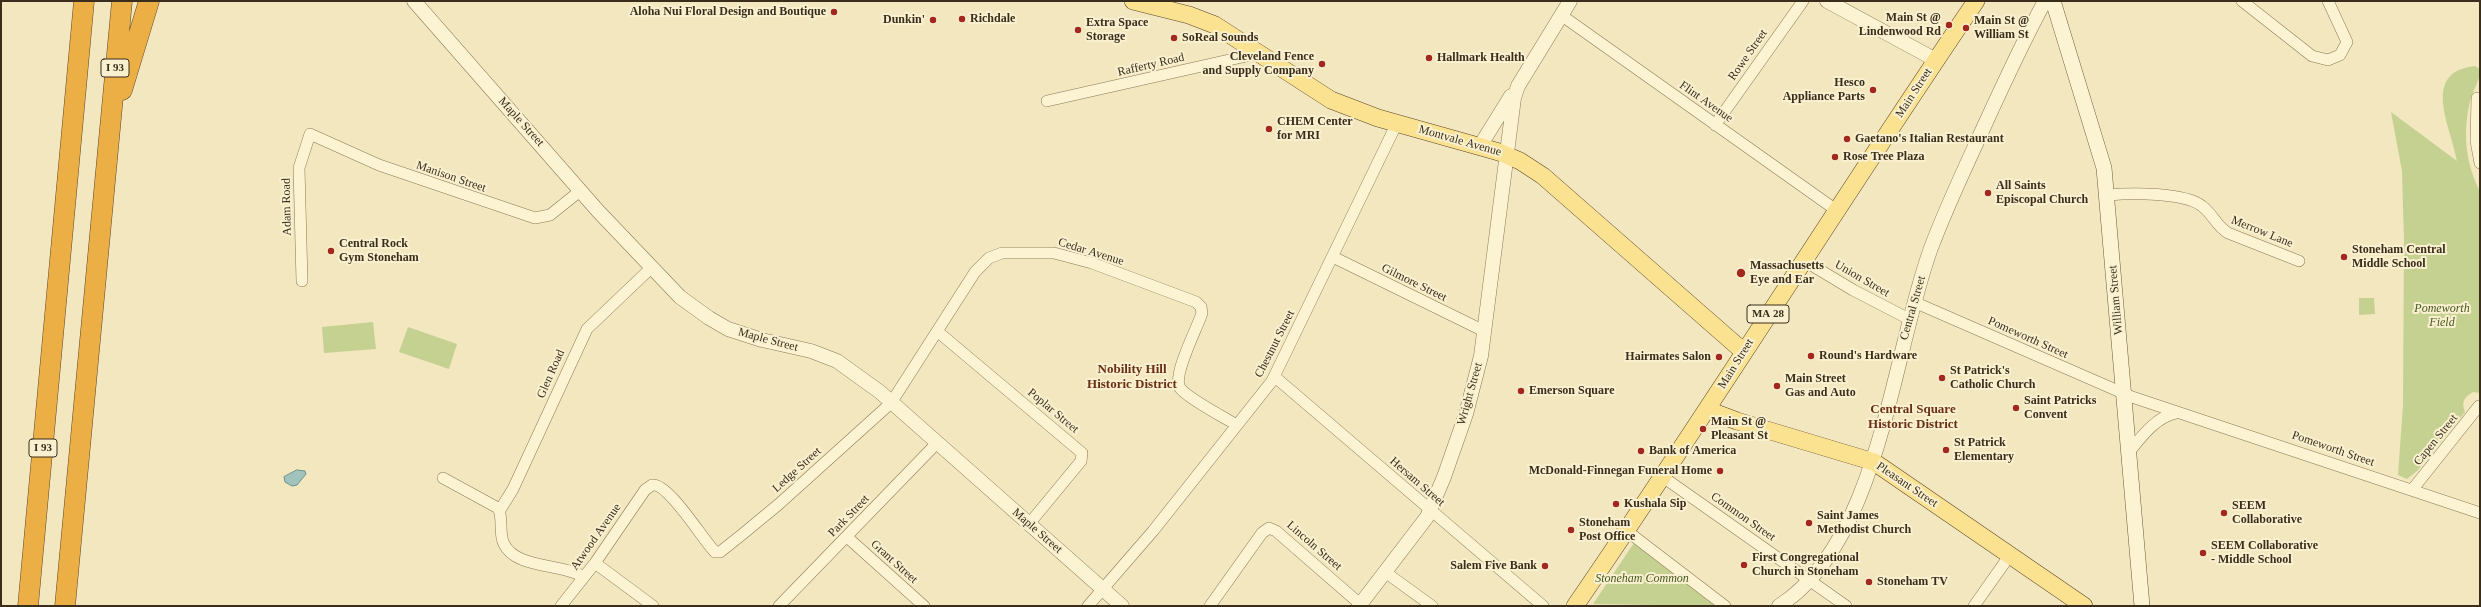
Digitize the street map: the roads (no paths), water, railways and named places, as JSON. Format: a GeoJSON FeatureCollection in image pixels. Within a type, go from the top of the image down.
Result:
{"type":"FeatureCollection","features":[{"type":"Feature","properties":{"kind":"highway"},"geometry":{"type":"LineString","coordinates":[[74,1],[79,59]]}},
{"type":"Feature","properties":{"kind":"highway","name":"I 93"},"geometry":{"type":"LineString","coordinates":[[28,606],[84,1]]}},
{"type":"Feature","properties":{"kind":"highway","name":"I 93"},"geometry":{"type":"LineString","coordinates":[[66,606],[122,1]]}},
{"type":"Feature","properties":{"kind":"highway"},"geometry":{"type":"LineString","coordinates":[[109,134],[149,1]]}},
{"type":"Feature","properties":{"kind":"main road","name":"Montvale Avenue"},"geometry":{"type":"LineString","coordinates":[[1134,1],[1176,6],[1215,25],[1260,53],[1325,97],[1372,116],[1480,146],[1507,155],[1525,164],[1543,176],[1744,352]]}},
{"type":"Feature","properties":{"kind":"main road","name":"Main Street"},"geometry":{"type":"LineString","coordinates":[[1575,606],[1708,410],[1803,260],[1976,1]]}},
{"type":"Feature","properties":{"kind":"main road","name":"William Street"},"geometry":{"type":"LineString","coordinates":[[2053,1],[2101,155],[2108,195],[2142,606]]}},
{"type":"Feature","properties":{"kind":"main road","name":"Pleasant Street"},"geometry":{"type":"LineString","coordinates":[[1708,410],[1737,421],[1874,462],[2084,606]]}},
{"type":"Feature","properties":{"kind":"street","name":"Maple Street"},"geometry":{"type":"LineString","coordinates":[[414,1],[580,191],[680,297],[708,318],[751,337],[829,357],[854,372],[891,402],[1122,606]]}},
{"type":"Feature","properties":{"kind":"street"},"geometry":{"type":"LineString","coordinates":[[1480,146],[1570,1]]}},
{"type":"Feature","properties":{"kind":"street","name":"Rowe Street"},"geometry":{"type":"LineString","coordinates":[[1715,125],[1803,1]]}},
{"type":"Feature","properties":{"kind":"street"},"geometry":{"type":"LineString","coordinates":[[1826,1],[1936,60]]}},
{"type":"Feature","properties":{"kind":"street","name":"Central Street"},"geometry":{"type":"LineString","coordinates":[[1779,606],[1810,581],[1838,538],[1874,462],[1909,319],[1931,248],[1952,197],[2020,48],[2045,1]]}},
{"type":"Feature","properties":{"kind":"street"},"geometry":{"type":"LineString","coordinates":[[2242,1],[2312,56],[2328,60],[2340,55],[2347,42],[2328,1]]}},
{"type":"Feature","properties":{"kind":"street","name":"Flint Avenue"},"geometry":{"type":"LineString","coordinates":[[1561,15],[1836,210]]}},
{"type":"Feature","properties":{"kind":"street","name":"Rafferty Road"},"geometry":{"type":"LineString","coordinates":[[1047,101],[1260,53]]}},
{"type":"Feature","properties":{"kind":"street","name":"Wright Street"},"geometry":{"type":"LineString","coordinates":[[1359,605],[1431,510],[1466,414],[1478,369],[1484,332],[1511,114],[1518,86]]}},
{"type":"Feature","properties":{"kind":"street"},"geometry":{"type":"LineString","coordinates":[[2477,98],[2476,141],[2480,163]]}},
{"type":"Feature","properties":{"kind":"street","name":"Chestnut Street"},"geometry":{"type":"LineString","coordinates":[[1088,606],[1154,531],[1275,377],[1397,123]]}},
{"type":"Feature","properties":{"kind":"street","name":"Manison Street"},"geometry":{"type":"LineString","coordinates":[[310,134],[379,165],[535,218],[550,215],[580,191]]}},
{"type":"Feature","properties":{"kind":"street","name":"Adam Road"},"geometry":{"type":"LineString","coordinates":[[302,282],[299,168],[310,134]]}},
{"type":"Feature","properties":{"kind":"street","name":"Merrow Lane"},"geometry":{"type":"LineString","coordinates":[[2108,195],[2151,195],[2193,201],[2205,208],[2218,227],[2228,233],[2299,261]]}},
{"type":"Feature","properties":{"kind":"street","name":"Cedar Avenue"},"geometry":{"type":"LineString","coordinates":[[891,402],[975,272],[994,256],[1007,252],[1042,252],[1086,261],[1198,303],[1202,314],[1179,373],[1179,385],[1186,394],[1237,425]]}},
{"type":"Feature","properties":{"kind":"street","name":"Gilmore Street"},"geometry":{"type":"LineString","coordinates":[[1333,257],[1484,332]]}},
{"type":"Feature","properties":{"kind":"street","name":"Union Street"},"geometry":{"type":"LineString","coordinates":[[1803,260],[1853,290],[1909,319]]}},
{"type":"Feature","properties":{"kind":"street","name":"Glen Road"},"geometry":{"type":"LineString","coordinates":[[500,510],[513,489],[587,329],[651,268]]}},
{"type":"Feature","properties":{"kind":"street","name":"Pomeworth Street"},"geometry":{"type":"LineString","coordinates":[[1914,302],[2124,394],[2176,413],[2480,513]]}},
{"type":"Feature","properties":{"kind":"street","name":"Poplar Street"},"geometry":{"type":"LineString","coordinates":[[937,331],[1082,453],[1081,461],[1029,524]]}},
{"type":"Feature","properties":{"kind":"street","name":"Hersam Street"},"geometry":{"type":"LineString","coordinates":[[1275,377],[1543,606]]}},
{"type":"Feature","properties":{"kind":"street","name":"Ledge Street"},"geometry":{"type":"LineString","coordinates":[[654,484],[660,485],[716,552],[720,552],[779,504],[891,402]]}},
{"type":"Feature","properties":{"kind":"street","name":"Capen Street"},"geometry":{"type":"LineString","coordinates":[[2412,490],[2479,406]]}},
{"type":"Feature","properties":{"kind":"street"},"geometry":{"type":"LineString","coordinates":[[2129,452],[2152,426],[2167,416],[2176,413]]}},
{"type":"Feature","properties":{"kind":"street","name":"Park Street"},"geometry":{"type":"LineString","coordinates":[[779,606],[937,443]]}},
{"type":"Feature","properties":{"kind":"street","name":"Common Street"},"geometry":{"type":"LineString","coordinates":[[1663,477],[1846,606]]}},
{"type":"Feature","properties":{"kind":"street"},"geometry":{"type":"LineString","coordinates":[[443,478],[496,506],[500,510],[502,538],[512,555],[522,560],[572,571],[584,577]]}},
{"type":"Feature","properties":{"kind":"street","name":"Atwood Avenue"},"geometry":{"type":"LineString","coordinates":[[561,606],[595,563],[645,490],[654,484]]}},
{"type":"Feature","properties":{"kind":"street","name":"Lincoln Street"},"geometry":{"type":"LineString","coordinates":[[1210,606],[1262,533],[1269,528],[1276,531],[1359,605]]}},
{"type":"Feature","properties":{"kind":"street"},"geometry":{"type":"LineString","coordinates":[[1627,531],[1726,606]]}},
{"type":"Feature","properties":{"kind":"street","name":"Grant Street"},"geometry":{"type":"LineString","coordinates":[[847,537],[924,606]]}},
{"type":"Feature","properties":{"kind":"street"},"geometry":{"type":"LineString","coordinates":[[1974,606],[2010,555]]}},
{"type":"Feature","properties":{"kind":"street"},"geometry":{"type":"LineString","coordinates":[[595,563],[653,606]]}},
{"type":"Feature","properties":{"kind":"street"},"geometry":{"type":"LineString","coordinates":[[1385,572],[1432,606]]}},
{"type":"Feature","properties":{"kind":"water"},"geometry":{"type":"Polygon","coordinates":[[[297,470],[305,471],[306,474],[297,485],[292,486],[285,482],[284,477],[297,470]]]}},
{"type":"Feature","properties":{"kind":"place","name":"Aloha Nui Floral Design and Boutique"},"geometry":{"type":"Point","coordinates":[834,12]}},
{"type":"Feature","properties":{"kind":"place","name":"Richdale"},"geometry":{"type":"Point","coordinates":[962,19]}},
{"type":"Feature","properties":{"kind":"place","name":"Dunkin'"},"geometry":{"type":"Point","coordinates":[933,20]}},
{"type":"Feature","properties":{"kind":"place","name":"Main St @ Lindenwood Rd"},"geometry":{"type":"Point","coordinates":[1949,25]}},
{"type":"Feature","properties":{"kind":"place","name":"Main St @ William St"},"geometry":{"type":"Point","coordinates":[1966,28]}},
{"type":"Feature","properties":{"kind":"place","name":"Extra Space Storage"},"geometry":{"type":"Point","coordinates":[1078,30]}},
{"type":"Feature","properties":{"kind":"place","name":"SoReal Sounds"},"geometry":{"type":"Point","coordinates":[1174,38]}},
{"type":"Feature","properties":{"kind":"place","name":"Hallmark Health"},"geometry":{"type":"Point","coordinates":[1429,58]}},
{"type":"Feature","properties":{"kind":"place","name":"Cleveland Fence and Supply Company"},"geometry":{"type":"Point","coordinates":[1322,64]}},
{"type":"Feature","properties":{"kind":"place","name":"Hesco Appliance Parts"},"geometry":{"type":"Point","coordinates":[1873,90]}},
{"type":"Feature","properties":{"kind":"place","name":"CHEM Center for MRI"},"geometry":{"type":"Point","coordinates":[1269,129]}},
{"type":"Feature","properties":{"kind":"place","name":"Gaetano's Italian Restaurant"},"geometry":{"type":"Point","coordinates":[1847,139]}},
{"type":"Feature","properties":{"kind":"place","name":"Rose Tree Plaza"},"geometry":{"type":"Point","coordinates":[1835,157]}},
{"type":"Feature","properties":{"kind":"place","name":"All Saints Episcopal Church"},"geometry":{"type":"Point","coordinates":[1988,193]}},
{"type":"Feature","properties":{"kind":"place","name":"Central Rock Gym Stoneham"},"geometry":{"type":"Point","coordinates":[331,251]}},
{"type":"Feature","properties":{"kind":"place","name":"Stoneham Central Middle School"},"geometry":{"type":"Point","coordinates":[2344,257]}},
{"type":"Feature","properties":{"kind":"place","name":"Massachusetts Eye and Ear"},"geometry":{"type":"Point","coordinates":[1741,273]}},
{"type":"Feature","properties":{"kind":"place","name":"Round's Hardware"},"geometry":{"type":"Point","coordinates":[1811,356]}},
{"type":"Feature","properties":{"kind":"place","name":"Hairmates Salon"},"geometry":{"type":"Point","coordinates":[1719,357]}},
{"type":"Feature","properties":{"kind":"place","name":"St Patrick's Catholic Church"},"geometry":{"type":"Point","coordinates":[1942,378]}},
{"type":"Feature","properties":{"kind":"place","name":"Main Street Gas and Auto"},"geometry":{"type":"Point","coordinates":[1777,386]}},
{"type":"Feature","properties":{"kind":"place","name":"Emerson Square"},"geometry":{"type":"Point","coordinates":[1521,391]}},
{"type":"Feature","properties":{"kind":"place","name":"Saint Patricks Convent"},"geometry":{"type":"Point","coordinates":[2016,408]}},
{"type":"Feature","properties":{"kind":"place","name":"Main St @ Pleasant St"},"geometry":{"type":"Point","coordinates":[1703,429]}},
{"type":"Feature","properties":{"kind":"place","name":"St Patrick Elementary"},"geometry":{"type":"Point","coordinates":[1946,450]}},
{"type":"Feature","properties":{"kind":"place","name":"Bank of America"},"geometry":{"type":"Point","coordinates":[1641,451]}},
{"type":"Feature","properties":{"kind":"place","name":"McDonald-Finnegan Funeral Home"},"geometry":{"type":"Point","coordinates":[1720,471]}},
{"type":"Feature","properties":{"kind":"place","name":"Kushala Sip"},"geometry":{"type":"Point","coordinates":[1616,504]}},
{"type":"Feature","properties":{"kind":"place","name":"SEEM Collaborative"},"geometry":{"type":"Point","coordinates":[2224,513]}},
{"type":"Feature","properties":{"kind":"place","name":"Saint James Methodist Church"},"geometry":{"type":"Point","coordinates":[1809,523]}},
{"type":"Feature","properties":{"kind":"place","name":"Stoneham Post Office"},"geometry":{"type":"Point","coordinates":[1571,530]}},
{"type":"Feature","properties":{"kind":"place","name":"SEEM Collaborative - Middle School"},"geometry":{"type":"Point","coordinates":[2203,553]}},
{"type":"Feature","properties":{"kind":"place","name":"First Congregational Church in Stoneham"},"geometry":{"type":"Point","coordinates":[1744,565]}},
{"type":"Feature","properties":{"kind":"place","name":"Salem Five Bank"},"geometry":{"type":"Point","coordinates":[1545,566]}},
{"type":"Feature","properties":{"kind":"place","name":"Stoneham TV"},"geometry":{"type":"Point","coordinates":[1869,582]}},
{"type":"Feature","properties":{"kind":"district","name":"Nobility Hill Historic District"},"geometry":{"type":"Point","coordinates":[1132,378]}},
{"type":"Feature","properties":{"kind":"district","name":"Central Square Historic District"},"geometry":{"type":"Point","coordinates":[1913,418]}},
{"type":"Feature","properties":{"kind":"park label","name":"Pomeworth Field"},"geometry":{"type":"Point","coordinates":[2442,316]}},
{"type":"Feature","properties":{"kind":"park label","name":"Stoneham Common"},"geometry":{"type":"Point","coordinates":[1642,579]}}]}
